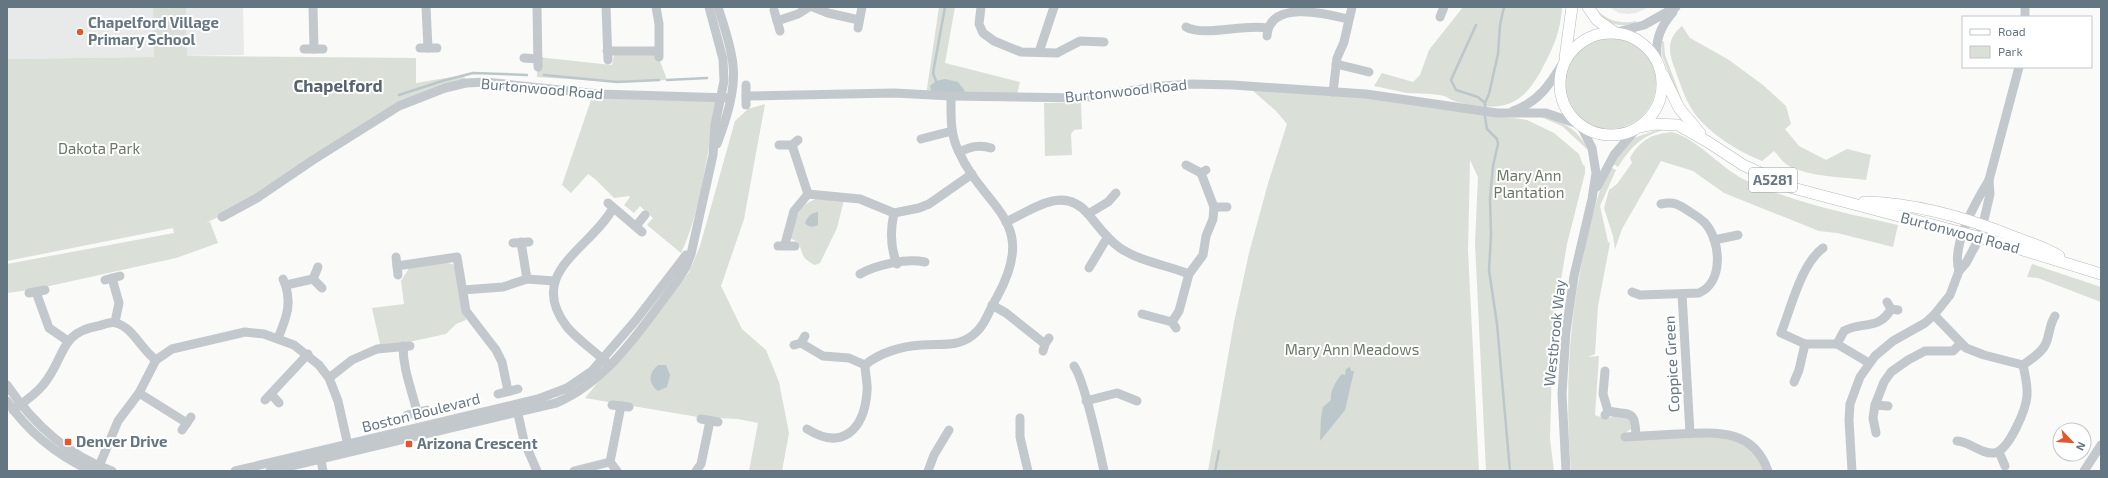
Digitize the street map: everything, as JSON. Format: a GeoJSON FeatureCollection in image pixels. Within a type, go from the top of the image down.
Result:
{"type":"FeatureCollection","features":[{"type":"Feature","properties":{"kind":"main road","name":"A5281"},"geometry":{"type":"LineString","coordinates":[[1572,7],[1564,62],[1560,76],[1559,89],[1562,102],[1569,114],[1579,125],[1594,133],[1609,136],[1624,134],[1638,127],[1651,116],[1659,102],[1662,86],[1659,67],[1649,48],[1642,42],[1616,32],[1597,20],[1588,7]]}},
{"type":"Feature","properties":{"kind":"main road","name":"A5281"},"geometry":{"type":"LineString","coordinates":[[1564,62],[1573,48],[1585,39],[1599,33],[1616,32]]}},
{"type":"Feature","properties":{"kind":"main road","name":"Burtonwood Road"},"geometry":{"type":"LineString","coordinates":[[1659,67],[1679,108],[1708,142]]}},
{"type":"Feature","properties":{"kind":"main road","name":"Burtonwood Road"},"geometry":{"type":"LineString","coordinates":[[1638,127],[1654,124],[1674,124],[1692,132],[1743,165],[1773,180],[1808,193],[1845,201],[1962,233],[2076,265],[2101,274]]}},
{"type":"Feature","properties":{"kind":"main road","name":"Burtonwood Road"},"geometry":{"type":"LineString","coordinates":[[1845,201],[1907,206],[1926,209],[1969,220],[2052,252],[2076,265]]}},
{"type":"Feature","properties":{"kind":"street"},"geometry":{"type":"LineString","coordinates":[[304,49],[319,49],[313,7]]}},
{"type":"Feature","properties":{"kind":"street"},"geometry":{"type":"LineString","coordinates":[[426,7],[428,48]]}},
{"type":"Feature","properties":{"kind":"street"},"geometry":{"type":"LineString","coordinates":[[524,58],[538,63],[537,7]]}},
{"type":"Feature","properties":{"kind":"street"},"geometry":{"type":"LineString","coordinates":[[606,7],[608,55],[659,54],[659,24],[656,7]]}},
{"type":"Feature","properties":{"kind":"street","name":"Boston Boulevard"},"geometry":{"type":"LineString","coordinates":[[709,7],[723,59],[726,97]]}},
{"type":"Feature","properties":{"kind":"street","name":"Boston Boulevard"},"geometry":{"type":"LineString","coordinates":[[239,471],[320,455],[517,408],[556,403],[570,396],[597,378],[607,363],[677,281],[686,267],[694,242],[713,155],[715,125],[726,97],[733,66],[718,7]]}},
{"type":"Feature","properties":{"kind":"street"},"geometry":{"type":"LineString","coordinates":[[777,21],[798,14],[809,7]]}},
{"type":"Feature","properties":{"kind":"street"},"geometry":{"type":"LineString","coordinates":[[814,7],[859,24],[862,7]]}},
{"type":"Feature","properties":{"kind":"street"},"geometry":{"type":"LineString","coordinates":[[981,7],[980,24],[986,36],[1021,52],[1060,52],[1080,41],[1106,42]]}},
{"type":"Feature","properties":{"kind":"street"},"geometry":{"type":"LineString","coordinates":[[1039,52],[1054,7]]}},
{"type":"Feature","properties":{"kind":"street"},"geometry":{"type":"LineString","coordinates":[[1333,92],[1336,64],[1344,42],[1348,19],[1352,7]]}},
{"type":"Feature","properties":{"kind":"street"},"geometry":{"type":"LineString","coordinates":[[1440,17],[1444,7]]}},
{"type":"Feature","properties":{"kind":"street"},"geometry":{"type":"LineString","coordinates":[[1616,32],[1644,25],[1677,7]]}},
{"type":"Feature","properties":{"kind":"street"},"geometry":{"type":"LineString","coordinates":[[1659,67],[1656,48],[1658,37],[1664,24],[1677,7]]}},
{"type":"Feature","properties":{"kind":"street"},"geometry":{"type":"LineString","coordinates":[[774,10],[780,31]]}},
{"type":"Feature","properties":{"kind":"street"},"geometry":{"type":"LineString","coordinates":[[1184,26],[1198,31],[1241,26],[1267,32],[1275,16],[1290,10],[1348,19]]}},
{"type":"Feature","properties":{"kind":"street","name":"Burtonwood Road"},"geometry":{"type":"LineString","coordinates":[[1504,113],[1525,107],[1537,99],[1549,86],[1564,62]]}},
{"type":"Feature","properties":{"kind":"street"},"geometry":{"type":"LineString","coordinates":[[1336,64],[1369,72]]}},
{"type":"Feature","properties":{"kind":"street"},"geometry":{"type":"LineString","coordinates":[[1959,271],[1956,260],[1962,233],[1979,196],[1989,180],[2011,102],[2019,68]]}},
{"type":"Feature","properties":{"kind":"street","name":"Burtonwood Road"},"geometry":{"type":"LineString","coordinates":[[222,217],[262,196],[313,160],[390,111],[445,88],[485,82],[599,94],[726,97]]}},
{"type":"Feature","properties":{"kind":"street","name":"Burtonwood Road"},"geometry":{"type":"LineString","coordinates":[[746,85],[746,101],[807,91],[894,88],[951,96],[1080,98],[1192,84],[1262,86],[1366,94],[1490,112],[1546,113],[1579,125]]}},
{"type":"Feature","properties":{"kind":"street"},"geometry":{"type":"LineString","coordinates":[[865,365],[880,355],[913,346],[952,344],[964,341],[979,329],[1008,274],[1012,259],[1012,240],[1006,222],[994,201],[972,174],[958,152],[952,131],[951,96]]}},
{"type":"Feature","properties":{"kind":"street","name":"Westbrook Way"},"geometry":{"type":"LineString","coordinates":[[1566,471],[1562,407],[1565,344],[1573,284],[1592,200],[1596,174],[1595,159],[1590,141],[1579,125]]}},
{"type":"Feature","properties":{"kind":"street","name":"Westbrook Way"},"geometry":{"type":"LineString","coordinates":[[1592,200],[1609,164],[1638,127]]}},
{"type":"Feature","properties":{"kind":"street"},"geometry":{"type":"LineString","coordinates":[[921,139],[952,131]]}},
{"type":"Feature","properties":{"kind":"street"},"geometry":{"type":"LineString","coordinates":[[779,145],[795,143],[808,194]]}},
{"type":"Feature","properties":{"kind":"street"},"geometry":{"type":"LineString","coordinates":[[958,152],[972,146],[992,148]]}},
{"type":"Feature","properties":{"kind":"street"},"geometry":{"type":"LineString","coordinates":[[1142,314],[1174,325],[1189,274],[1203,255],[1206,236],[1213,219],[1214,207],[1204,171],[1186,165]]}},
{"type":"Feature","properties":{"kind":"street"},"geometry":{"type":"LineString","coordinates":[[808,194],[860,199],[894,213],[919,208],[929,204],[972,174]]}},
{"type":"Feature","properties":{"kind":"street"},"geometry":{"type":"LineString","coordinates":[[1852,471],[1849,420],[1850,404],[1857,383],[1869,362],[1893,341],[1925,323],[1950,296],[1959,271],[1966,263],[1980,238],[1990,194],[1989,180]]}},
{"type":"Feature","properties":{"kind":"street"},"geometry":{"type":"LineString","coordinates":[[1088,214],[1108,202],[1116,193]]}},
{"type":"Feature","properties":{"kind":"street"},"geometry":{"type":"LineString","coordinates":[[786,245],[794,211],[808,194]]}},
{"type":"Feature","properties":{"kind":"street"},"geometry":{"type":"LineString","coordinates":[[1006,222],[1058,199],[1076,203],[1088,214],[1107,238],[1121,248],[1136,256],[1189,274]]}},
{"type":"Feature","properties":{"kind":"street","name":"Coppice Green"},"geometry":{"type":"LineString","coordinates":[[1632,292],[1640,295],[1699,293],[1713,282],[1717,266],[1714,240],[1710,230],[1700,218],[1675,203],[1661,205]]}},
{"type":"Feature","properties":{"kind":"street"},"geometry":{"type":"LineString","coordinates":[[607,363],[578,338],[563,321],[556,302],[554,281],[559,270],[585,243],[610,205],[639,229],[645,215]]}},
{"type":"Feature","properties":{"kind":"street"},"geometry":{"type":"LineString","coordinates":[[1214,207],[1227,207]]}},
{"type":"Feature","properties":{"kind":"street"},"geometry":{"type":"LineString","coordinates":[[894,213],[890,233],[892,251],[897,264]]}},
{"type":"Feature","properties":{"kind":"street"},"geometry":{"type":"LineString","coordinates":[[1714,240],[1738,235]]}},
{"type":"Feature","properties":{"kind":"street"},"geometry":{"type":"LineString","coordinates":[[1088,269],[1107,238]]}},
{"type":"Feature","properties":{"kind":"street"},"geometry":{"type":"LineString","coordinates":[[521,242],[527,279]]}},
{"type":"Feature","properties":{"kind":"street"},"geometry":{"type":"LineString","coordinates":[[1781,333],[1798,284],[1814,256],[1823,247]]}},
{"type":"Feature","properties":{"kind":"street"},"geometry":{"type":"LineString","coordinates":[[397,266],[458,257],[466,311],[487,336],[499,356],[508,392]]}},
{"type":"Feature","properties":{"kind":"street"},"geometry":{"type":"LineString","coordinates":[[860,274],[871,269],[897,264],[914,261],[925,262]]}},
{"type":"Feature","properties":{"kind":"street"},"geometry":{"type":"LineString","coordinates":[[313,279],[318,267]]}},
{"type":"Feature","properties":{"kind":"street"},"geometry":{"type":"LineString","coordinates":[[112,278],[118,303],[115,322]]}},
{"type":"Feature","properties":{"kind":"street"},"geometry":{"type":"LineString","coordinates":[[278,338],[290,302],[284,282],[313,279]]}},
{"type":"Feature","properties":{"kind":"street"},"geometry":{"type":"LineString","coordinates":[[313,279],[322,288]]}},
{"type":"Feature","properties":{"kind":"street"},"geometry":{"type":"LineString","coordinates":[[463,290],[503,287],[527,279],[554,281]]}},
{"type":"Feature","properties":{"kind":"street"},"geometry":{"type":"LineString","coordinates":[[37,292],[49,328],[68,341]]}},
{"type":"Feature","properties":{"kind":"street","name":"Coppice Green"},"geometry":{"type":"LineString","coordinates":[[1682,294],[1690,433]]}},
{"type":"Feature","properties":{"kind":"street"},"geometry":{"type":"LineString","coordinates":[[992,305],[1006,313],[1045,344]]}},
{"type":"Feature","properties":{"kind":"street"},"geometry":{"type":"LineString","coordinates":[[1837,344],[1844,331],[1876,323],[1888,315],[1892,307]]}},
{"type":"Feature","properties":{"kind":"street"},"geometry":{"type":"LineString","coordinates":[[1934,315],[1960,344],[1984,356],[2023,365]]}},
{"type":"Feature","properties":{"kind":"street"},"geometry":{"type":"LineString","coordinates":[[2023,365],[2043,348],[2047,340],[2049,326],[2055,315]]}},
{"type":"Feature","properties":{"kind":"street"},"geometry":{"type":"LineString","coordinates":[[16,407],[46,381],[54,370],[68,341],[76,332],[115,322],[129,330],[150,356],[156,360]]}},
{"type":"Feature","properties":{"kind":"street"},"geometry":{"type":"LineString","coordinates":[[1772,330],[1805,344],[1837,344],[1869,362]]}},
{"type":"Feature","properties":{"kind":"street"},"geometry":{"type":"LineString","coordinates":[[98,469],[118,421],[139,393],[156,360],[172,349],[238,333],[258,333],[278,338],[294,345],[308,354],[329,378],[338,402],[348,448]]}},
{"type":"Feature","properties":{"kind":"street"},"geometry":{"type":"LineString","coordinates":[[800,341],[806,348],[823,356],[849,358],[865,365]]}},
{"type":"Feature","properties":{"kind":"street"},"geometry":{"type":"LineString","coordinates":[[1793,383],[1799,370],[1805,344]]}},
{"type":"Feature","properties":{"kind":"street"},"geometry":{"type":"LineString","coordinates":[[1876,433],[1873,418],[1875,405],[1884,382],[1891,372],[1908,360],[1925,351],[1953,351],[1960,344]]}},
{"type":"Feature","properties":{"kind":"street"},"geometry":{"type":"LineString","coordinates":[[329,378],[352,360],[377,349],[406,346],[406,375],[413,391],[417,412]]}},
{"type":"Feature","properties":{"kind":"street"},"geometry":{"type":"LineString","coordinates":[[280,403],[268,397],[308,354]]}},
{"type":"Feature","properties":{"kind":"street"},"geometry":{"type":"LineString","coordinates":[[806,428],[821,437],[834,439],[841,438],[853,430],[862,417],[866,401],[867,386],[865,365]]}},
{"type":"Feature","properties":{"kind":"street"},"geometry":{"type":"LineString","coordinates":[[1999,452],[2009,440],[2025,405],[2027,387],[2023,365]]}},
{"type":"Feature","properties":{"kind":"street"},"geometry":{"type":"LineString","coordinates":[[1074,366],[1078,370],[1104,471]]}},
{"type":"Feature","properties":{"kind":"street"},"geometry":{"type":"LineString","coordinates":[[1605,371],[1603,394],[1606,413],[1627,412],[1632,415],[1635,420],[1636,436]]}},
{"type":"Feature","properties":{"kind":"street"},"geometry":{"type":"LineString","coordinates":[[7,385],[16,407],[30,429],[50,447],[91,471]]}},
{"type":"Feature","properties":{"kind":"street"},"geometry":{"type":"LineString","coordinates":[[498,394],[518,389]]}},
{"type":"Feature","properties":{"kind":"street"},"geometry":{"type":"LineString","coordinates":[[139,393],[186,423]]}},
{"type":"Feature","properties":{"kind":"street"},"geometry":{"type":"LineString","coordinates":[[1086,401],[1117,394],[1139,402]]}},
{"type":"Feature","properties":{"kind":"street"},"geometry":{"type":"LineString","coordinates":[[7,401],[78,456],[98,469],[112,471]]}},
{"type":"Feature","properties":{"kind":"street"},"geometry":{"type":"LineString","coordinates":[[610,462],[625,407],[612,404]]}},
{"type":"Feature","properties":{"kind":"street"},"geometry":{"type":"LineString","coordinates":[[1875,405],[1888,406]]}},
{"type":"Feature","properties":{"kind":"street"},"geometry":{"type":"LineString","coordinates":[[517,408],[526,450],[537,471]]}},
{"type":"Feature","properties":{"kind":"street"},"geometry":{"type":"LineString","coordinates":[[407,415],[427,410]]}},
{"type":"Feature","properties":{"kind":"street"},"geometry":{"type":"LineString","coordinates":[[1020,418],[1020,437],[1028,471]]}},
{"type":"Feature","properties":{"kind":"street"},"geometry":{"type":"LineString","coordinates":[[696,471],[701,464],[710,421]]}},
{"type":"Feature","properties":{"kind":"street"},"geometry":{"type":"LineString","coordinates":[[928,471],[934,455],[950,429]]}},
{"type":"Feature","properties":{"kind":"street","name":"Coppice Green"},"geometry":{"type":"LineString","coordinates":[[1625,437],[1719,432],[1736,437],[1756,450],[1762,456],[1768,471]]}},
{"type":"Feature","properties":{"kind":"street"},"geometry":{"type":"LineString","coordinates":[[1956,440],[1968,443],[1984,452],[1999,452]]}},
{"type":"Feature","properties":{"kind":"street"},"geometry":{"type":"LineString","coordinates":[[2084,471],[2101,445]]}},
{"type":"Feature","properties":{"kind":"street"},"geometry":{"type":"LineString","coordinates":[[1999,452],[2005,466]]}},
{"type":"Feature","properties":{"kind":"street"},"geometry":{"type":"LineString","coordinates":[[320,455],[323,471]]}},
{"type":"Feature","properties":{"kind":"street","name":"Boston Boulevard"},"geometry":{"type":"LineString","coordinates":[[270,471],[320,455]]}},
{"type":"Feature","properties":{"kind":"street"},"geometry":{"type":"LineString","coordinates":[[610,462],[617,470]]}},
{"type":"Feature","properties":{"kind":"street"},"geometry":{"type":"LineString","coordinates":[[574,471],[610,462]]}},
{"type":"Feature","properties":{"kind":"shaded area","name":"Chapelford Village Primary School"},"geometry":{"type":"Polygon","coordinates":[[[7,7],[153,7],[154,57],[7,59],[7,7]]]}},
{"type":"Feature","properties":{"kind":"shaded area"},"geometry":{"type":"Polygon","coordinates":[[[186,7],[243,7],[244,55],[187,56],[186,7]]]}},
{"type":"Feature","properties":{"kind":"shaded area"},"geometry":{"type":"Polygon","coordinates":[[[1609,7],[1649,7],[1636,13],[1627,14],[1619,13],[1609,7]]]}},
{"type":"Feature","properties":{"kind":"shaded area"},"geometry":{"type":"Polygon","coordinates":[[[945,79],[958,82],[965,91],[960,96],[937,95],[931,90],[930,86],[936,81],[945,79]]]}},
{"type":"Feature","properties":{"kind":"shaded area"},"geometry":{"type":"Polygon","coordinates":[[[818,212],[818,225],[811,227],[808,226],[805,223],[809,217],[813,213],[818,212]]]}},
{"type":"Feature","properties":{"kind":"shaded area"},"geometry":{"type":"Polygon","coordinates":[[[658,365],[666,365],[670,375],[667,387],[658,391],[652,385],[650,378],[652,371],[658,365]]]}},
{"type":"Feature","properties":{"kind":"shaded area"},"geometry":{"type":"Polygon","coordinates":[[[1350,367],[1351,371],[1354,371],[1345,410],[1320,441],[1323,407],[1331,400],[1332,389],[1342,374],[1345,375],[1346,369],[1350,367]]]}},
{"type":"Feature","properties":{"kind":"green space","name":"Dakota Park"},"geometry":{"type":"Polygon","coordinates":[[[153,7],[186,7],[187,56],[416,58],[416,83],[464,75],[466,83],[424,95],[257,198],[206,223],[210,222],[218,243],[176,258],[36,289],[7,293],[7,264],[174,233],[173,228],[7,261],[7,59],[154,57],[153,7]]]}},
{"type":"Feature","properties":{"kind":"green space"},"geometry":{"type":"Polygon","coordinates":[[[939,7],[955,7],[945,63],[1020,82],[1016,99],[926,95],[939,7]]]}},
{"type":"Feature","properties":{"kind":"green space"},"geometry":{"type":"Polygon","coordinates":[[[1463,7],[1562,7],[1559,30],[1551,51],[1536,79],[1528,90],[1519,98],[1510,103],[1499,106],[1473,105],[1453,101],[1439,95],[1407,93],[1374,86],[1382,73],[1413,82],[1420,75],[1429,50],[1463,7]]]}},
{"type":"Feature","properties":{"kind":"green space"},"geometry":{"type":"Polygon","coordinates":[[[1595,7],[1603,15],[1613,20],[1619,22],[1636,21],[1637,23],[1617,25],[1603,18],[1592,8],[1595,7]]]}},
{"type":"Feature","properties":{"kind":"green space"},"geometry":{"type":"Polygon","coordinates":[[[1682,26],[1690,38],[1729,60],[1763,85],[1786,106],[1791,124],[1785,129],[1799,146],[1826,160],[1847,149],[1871,155],[1866,180],[1827,176],[1797,170],[1787,165],[1774,151],[1762,161],[1734,147],[1709,129],[1701,122],[1689,104],[1670,53],[1673,37],[1682,26]]]}},
{"type":"Feature","properties":{"kind":"green space"},"geometry":{"type":"Polygon","coordinates":[[[1610,37],[1628,41],[1642,51],[1652,65],[1656,83],[1652,101],[1642,115],[1628,125],[1610,129],[1592,125],[1578,115],[1568,101],[1564,83],[1568,65],[1578,51],[1592,41],[1610,37]]]}},
{"type":"Feature","properties":{"kind":"green space"},"geometry":{"type":"Polygon","coordinates":[[[1662,41],[1664,42],[1665,55],[1683,103],[1680,105],[1662,55],[1662,41]]]}},
{"type":"Feature","properties":{"kind":"green space"},"geometry":{"type":"Polygon","coordinates":[[[615,51],[657,53],[667,80],[617,82],[537,77],[537,57],[612,65],[615,51]]]}},
{"type":"Feature","properties":{"kind":"green space","name":"Mary Ann Meadows"},"geometry":{"type":"Polygon","coordinates":[[[1252,90],[1350,96],[1527,120],[1554,133],[1579,154],[1583,165],[1585,166],[1585,173],[1567,244],[1553,327],[1550,439],[1554,471],[1486,471],[1475,243],[1478,177],[1470,160],[1468,251],[1479,471],[1208,471],[1234,322],[1249,253],[1269,180],[1287,124],[1276,111],[1252,90]]]}},
{"type":"Feature","properties":{"kind":"green space"},"geometry":{"type":"Polygon","coordinates":[[[592,97],[717,101],[699,199],[688,237],[681,253],[647,225],[653,218],[640,206],[634,213],[624,205],[630,197],[629,196],[614,198],[588,174],[571,193],[562,185],[592,97]]]}},
{"type":"Feature","properties":{"kind":"green space"},"geometry":{"type":"Polygon","coordinates":[[[1044,103],[1081,103],[1082,129],[1074,130],[1071,134],[1072,155],[1045,156],[1044,103]]]}},
{"type":"Feature","properties":{"kind":"green space"},"geometry":{"type":"Polygon","coordinates":[[[765,104],[744,219],[721,286],[742,329],[766,350],[779,382],[789,433],[782,471],[749,471],[758,423],[738,419],[698,417],[585,398],[689,272],[700,246],[735,121],[748,109],[765,104]]]}},
{"type":"Feature","properties":{"kind":"green space"},"geometry":{"type":"Polygon","coordinates":[[[1547,116],[1572,129],[1589,151],[1562,126],[1541,117],[1547,116]]]}},
{"type":"Feature","properties":{"kind":"green space"},"geometry":{"type":"Polygon","coordinates":[[[1659,129],[1664,130],[1649,135],[1637,143],[1618,167],[1612,163],[1634,138],[1659,129]]]}},
{"type":"Feature","properties":{"kind":"green space"},"geometry":{"type":"Polygon","coordinates":[[[1672,132],[1690,140],[1734,174],[1781,195],[1858,216],[1898,225],[1893,247],[1837,233],[1819,231],[1724,193],[1693,171],[1661,161],[1622,229],[1615,249],[1613,236],[1604,208],[1609,190],[1617,184],[1632,163],[1630,158],[1642,142],[1658,134],[1672,132]]]}},
{"type":"Feature","properties":{"kind":"green space"},"geometry":{"type":"Polygon","coordinates":[[[1610,167],[1616,170],[1600,206],[1608,242],[1610,243],[1598,306],[1595,354],[1588,357],[1599,356],[1595,415],[1600,417],[1626,417],[1630,419],[1631,429],[1625,433],[1623,441],[1682,436],[1714,436],[1736,440],[1750,449],[1765,471],[1571,471],[1568,387],[1569,359],[1575,303],[1579,276],[1592,217],[1601,187],[1610,167]]]}},
{"type":"Feature","properties":{"kind":"green space"},"geometry":{"type":"Polygon","coordinates":[[[819,198],[844,200],[837,228],[820,263],[815,265],[806,260],[798,242],[790,238],[798,213],[806,204],[819,198]]]}},
{"type":"Feature","properties":{"kind":"green space"},"geometry":{"type":"Polygon","coordinates":[[[446,263],[453,264],[456,271],[466,320],[456,324],[446,334],[381,348],[372,308],[404,304],[401,281],[409,268],[446,263]]]}},
{"type":"Feature","properties":{"kind":"green space"},"geometry":{"type":"Polygon","coordinates":[[[2032,264],[2101,287],[2101,302],[2038,278],[2027,277],[2032,264]]]}},
{"type":"Feature","properties":{"kind":"waterway"},"geometry":{"type":"LineString","coordinates":[[936,81],[933,73],[945,7]]}},
{"type":"Feature","properties":{"kind":"waterway"},"geometry":{"type":"LineString","coordinates":[[1504,7],[1500,25],[1498,54],[1489,94],[1485,103],[1485,117],[1487,129],[1497,139],[1498,144],[1493,166],[1490,199],[1491,235],[1489,270],[1497,324],[1510,471]]}},
{"type":"Feature","properties":{"kind":"waterway"},"geometry":{"type":"LineString","coordinates":[[1476,25],[1451,80],[1456,90],[1478,97],[1485,103]]}},
{"type":"Feature","properties":{"kind":"waterway"},"geometry":{"type":"LineString","coordinates":[[399,95],[473,73],[527,75]]}},
{"type":"Feature","properties":{"kind":"waterway"},"geometry":{"type":"LineString","coordinates":[[544,75],[617,82],[659,80]]}},
{"type":"Feature","properties":{"kind":"waterway"},"geometry":{"type":"LineString","coordinates":[[667,80],[707,78]]}},
{"type":"Feature","properties":{"kind":"waterway"},"geometry":{"type":"LineString","coordinates":[[1215,471],[1219,451]]}},
{"type":"Feature","properties":{"kind":"place","name":"Chapelford Village Primary School"},"geometry":{"type":"Point","coordinates":[80,32]}},
{"type":"Feature","properties":{"kind":"place","name":"Denver Drive"},"geometry":{"type":"Point","coordinates":[68,442]}},
{"type":"Feature","properties":{"kind":"place","name":"Arizona Crescent"},"geometry":{"type":"Point","coordinates":[409,444]}},
{"type":"Feature","properties":{"kind":"district","name":"Chapelford"},"geometry":{"type":"Point","coordinates":[338,86]}},
{"type":"Feature","properties":{"kind":"park label","name":"Mary Ann Plantation"},"geometry":{"type":"Point","coordinates":[1529,184]}}]}
